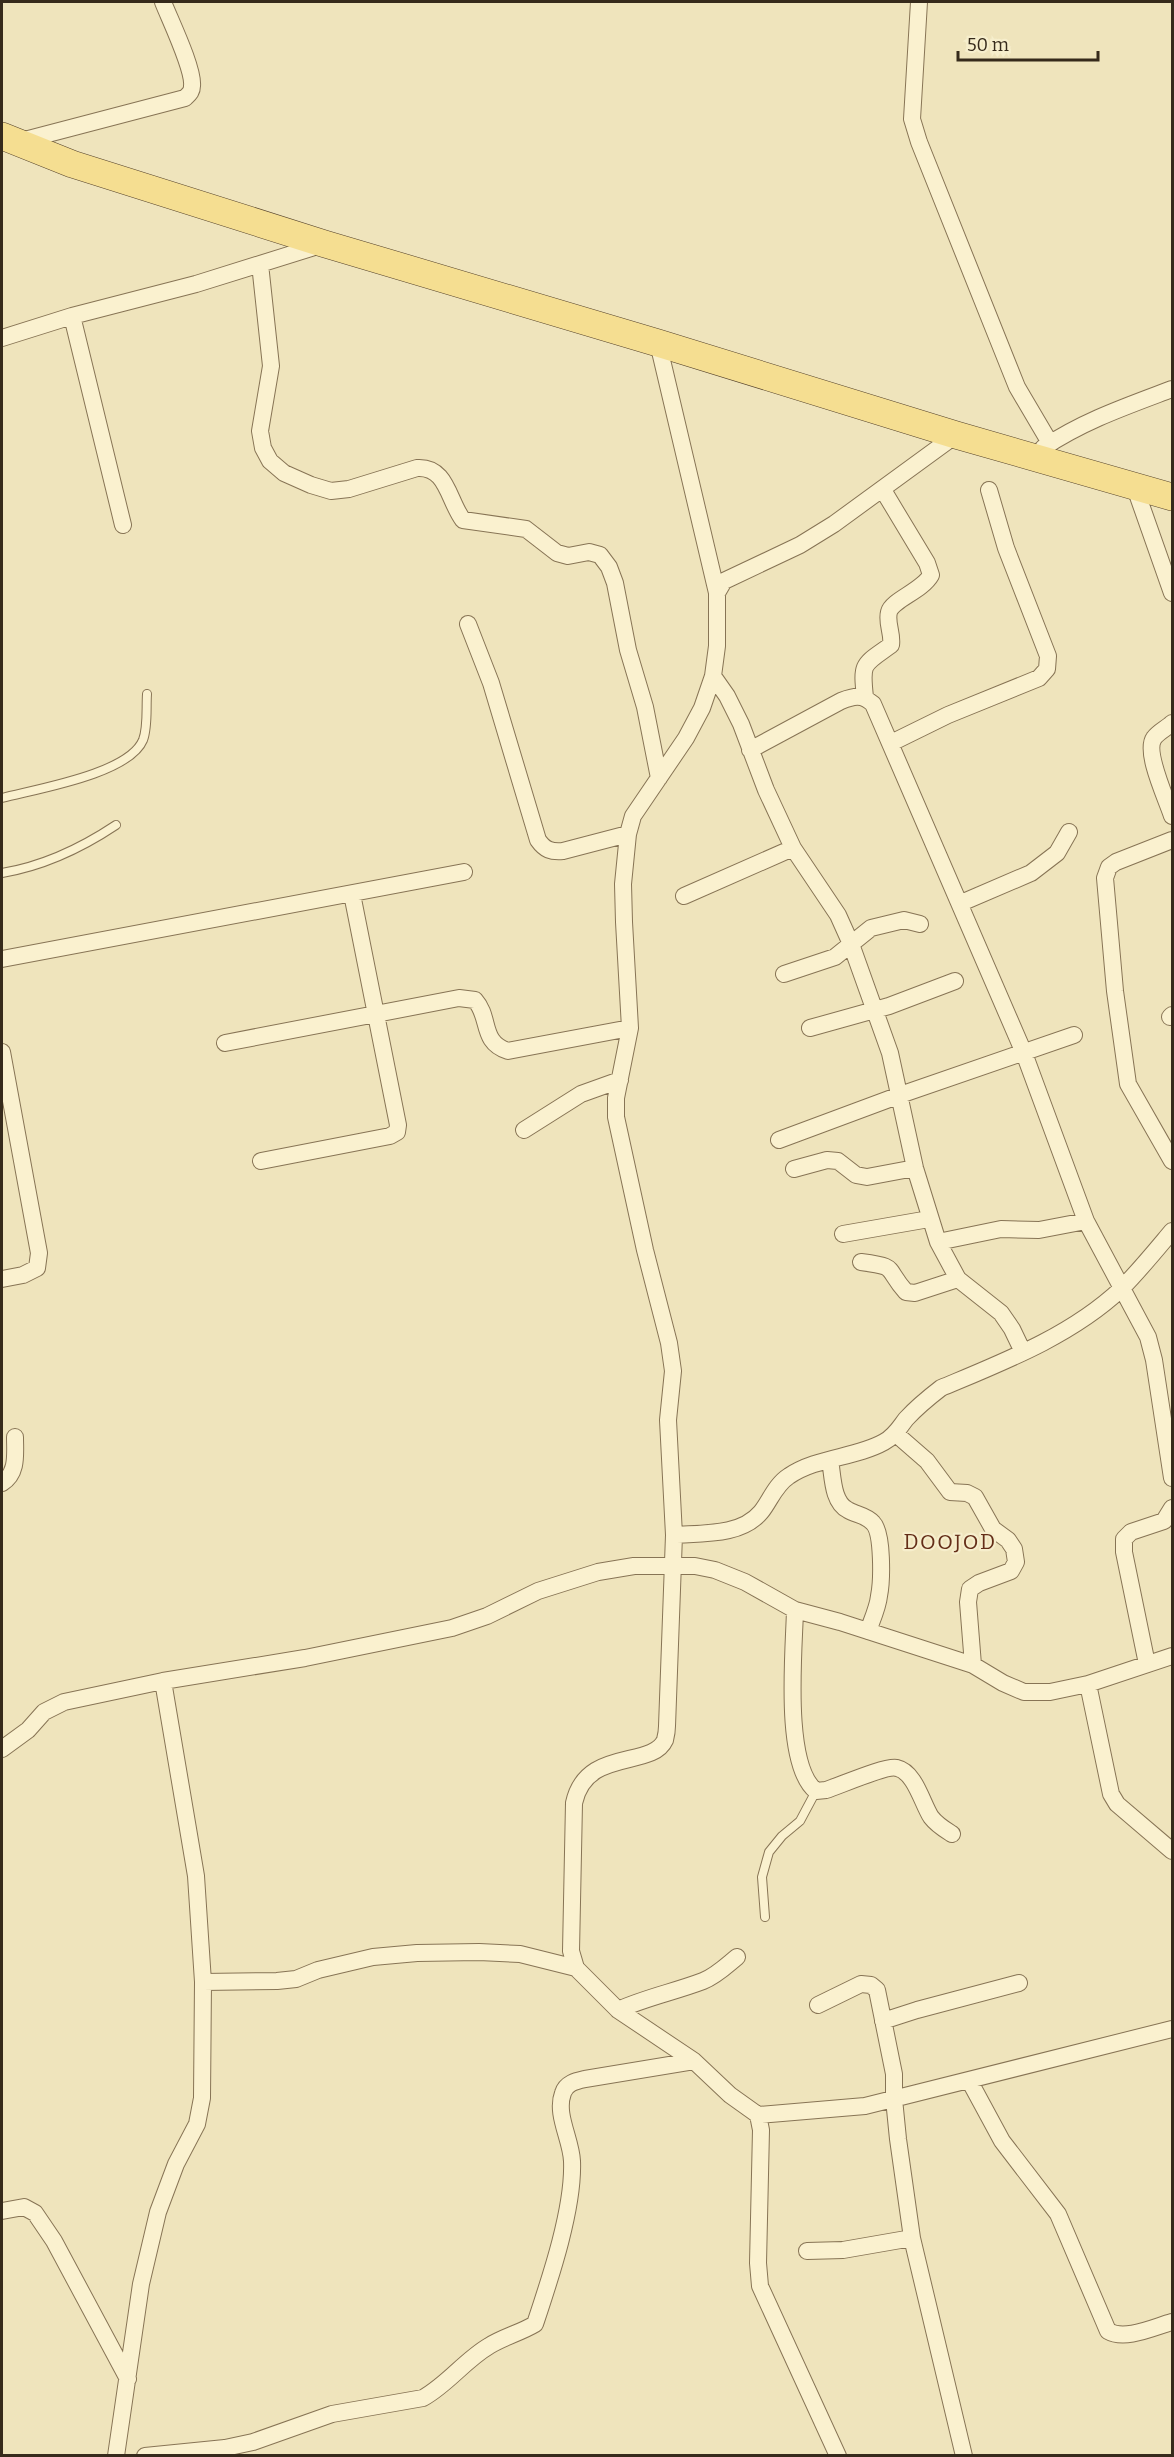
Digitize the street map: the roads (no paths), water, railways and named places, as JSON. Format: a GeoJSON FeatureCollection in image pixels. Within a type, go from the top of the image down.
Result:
{"type":"FeatureCollection","features":[{"type":"Feature","properties":{"kind":"main road"},"geometry":{"type":"LineString","coordinates":[[9,139],[72,164],[325,244],[956,435],[1041,449],[1134,485],[1173,497]]}},
{"type":"Feature","properties":{"kind":"street"},"geometry":{"type":"LineString","coordinates":[[9,139],[185,98],[191,92],[193,84],[163,2]]}},
{"type":"Feature","properties":{"kind":"street"},"geometry":{"type":"LineString","coordinates":[[919,2],[919,28],[912,94],[914,127],[1041,449],[1067,432],[1104,414],[1173,389]]}},
{"type":"Feature","properties":{"kind":"street"},"geometry":{"type":"LineString","coordinates":[[2,338],[72,316],[196,284],[325,244]]}},
{"type":"Feature","properties":{"kind":"street"},"geometry":{"type":"LineString","coordinates":[[260,264],[271,366],[260,431],[263,448],[270,461],[284,473],[330,491],[349,489],[417,468],[428,467],[438,473],[457,512],[464,520],[526,529],[557,553],[568,556],[589,552],[600,555],[609,567],[615,583],[628,650],[645,707],[659,778]]}},
{"type":"Feature","properties":{"kind":"street"},"geometry":{"type":"LineString","coordinates":[[72,316],[123,525]]}},
{"type":"Feature","properties":{"kind":"street"},"geometry":{"type":"LineString","coordinates":[[658,343],[717,593],[717,646],[713,676],[702,708],[686,738],[633,816],[627,834],[624,884],[630,1028],[616,1098],[616,1117],[645,1250],[669,1343],[673,1371],[668,1420],[674,1565],[667,1726],[665,1741],[654,1751],[609,1765],[588,1775],[578,1788],[574,1803],[571,1951],[576,1968],[618,2010],[694,2061],[730,2095],[758,2115],[865,2106],[1173,2029]]}},
{"type":"Feature","properties":{"kind":"street"},"geometry":{"type":"LineString","coordinates":[[717,593],[724,581],[800,544],[834,524],[956,435]]}},
{"type":"Feature","properties":{"kind":"street"},"geometry":{"type":"LineString","coordinates":[[1134,485],[1173,593]]}},
{"type":"Feature","properties":{"kind":"street"},"geometry":{"type":"LineString","coordinates":[[865,697],[864,667],[868,661],[891,645],[889,613],[892,606],[926,584],[931,575],[927,563],[883,490]]}},
{"type":"Feature","properties":{"kind":"street"},"geometry":{"type":"LineString","coordinates":[[891,743],[948,715],[1039,678],[1047,669],[1047,656],[1006,548],[989,490]]}},
{"type":"Feature","properties":{"kind":"street"},"geometry":{"type":"LineString","coordinates":[[468,624],[490,683],[538,840],[543,848],[554,852],[563,851],[627,834]]}},
{"type":"Feature","properties":{"kind":"street"},"geometry":{"type":"LineString","coordinates":[[713,676],[727,696],[793,848],[838,915],[851,944],[876,1010],[900,1095],[915,1168],[938,1242],[958,1279],[1001,1313],[1023,1352]]}},
{"type":"Feature","properties":{"kind":"street"},"geometry":{"type":"LineString","coordinates":[[750,750],[853,696],[865,697],[873,704],[1024,1053],[1086,1221],[1148,1337],[1154,1360],[1173,1478]]}},
{"type":"Feature","properties":{"kind":"street"},"geometry":{"type":"LineString","coordinates":[[1173,723],[1155,737],[1151,746],[1152,756],[1173,816]]}},
{"type":"Feature","properties":{"kind":"street"},"geometry":{"type":"LineString","coordinates":[[961,903],[1031,873],[1057,853],[1069,832]]}},
{"type":"Feature","properties":{"kind":"street"},"geometry":{"type":"LineString","coordinates":[[1173,840],[1116,862],[1109,867],[1105,878],[1114,979],[1128,1084],[1173,1161]]}},
{"type":"Feature","properties":{"kind":"street"},"geometry":{"type":"LineString","coordinates":[[684,896],[793,848]]}},
{"type":"Feature","properties":{"kind":"street"},"geometry":{"type":"LineString","coordinates":[[2,959],[464,872]]}},
{"type":"Feature","properties":{"kind":"street"},"geometry":{"type":"LineString","coordinates":[[261,1161],[390,1136],[397,1132],[398,1125],[352,894]]}},
{"type":"Feature","properties":{"kind":"street"},"geometry":{"type":"LineString","coordinates":[[784,975],[835,957],[858,936],[871,928],[904,920],[920,924]]}},
{"type":"Feature","properties":{"kind":"street"},"geometry":{"type":"LineString","coordinates":[[810,1028],[876,1010],[955,981]]}},
{"type":"Feature","properties":{"kind":"street"},"geometry":{"type":"LineString","coordinates":[[225,1043],[459,998],[474,1000],[481,1007],[489,1036],[496,1047],[508,1051],[630,1028]]}},
{"type":"Feature","properties":{"kind":"street"},"geometry":{"type":"LineString","coordinates":[[779,1140],[900,1095],[1074,1035]]}},
{"type":"Feature","properties":{"kind":"street"},"geometry":{"type":"LineString","coordinates":[[2,1052],[39,1253],[37,1268],[24,1275],[2,1279]]}},
{"type":"Feature","properties":{"kind":"street"},"geometry":{"type":"LineString","coordinates":[[524,1130],[581,1094],[620,1080]]}},
{"type":"Feature","properties":{"kind":"street"},"geometry":{"type":"LineString","coordinates":[[794,1169],[827,1160],[838,1161],[856,1175],[867,1177],[915,1168]]}},
{"type":"Feature","properties":{"kind":"street"},"geometry":{"type":"LineString","coordinates":[[843,1234],[929,1219]]}},
{"type":"Feature","properties":{"kind":"street"},"geometry":{"type":"LineString","coordinates":[[938,1242],[1001,1229],[1039,1230],[1086,1221]]}},
{"type":"Feature","properties":{"kind":"street"},"geometry":{"type":"LineString","coordinates":[[674,1535],[734,1529],[750,1524],[786,1477],[804,1468],[882,1443],[896,1434],[924,1401],[941,1388],[1060,1333],[1102,1305],[1165,1249],[1173,1231]]}},
{"type":"Feature","properties":{"kind":"street"},"geometry":{"type":"LineString","coordinates":[[861,1262],[884,1265],[892,1269],[898,1283],[906,1292],[915,1293],[958,1279]]}},
{"type":"Feature","properties":{"kind":"street"},"geometry":{"type":"LineString","coordinates":[[896,1434],[927,1461],[950,1492],[967,1493],[975,1497],[993,1529],[1008,1540],[1014,1548],[1016,1562],[1011,1571],[979,1583],[970,1589],[968,1602],[973,1665]]}},
{"type":"Feature","properties":{"kind":"street"},"geometry":{"type":"LineString","coordinates":[[2,1483],[14,1470],[15,1437]]}},
{"type":"Feature","properties":{"kind":"street"},"geometry":{"type":"LineString","coordinates":[[831,1460],[838,1501],[847,1510],[864,1516],[874,1523],[878,1535],[881,1572],[879,1597],[868,1631]]}},
{"type":"Feature","properties":{"kind":"street"},"geometry":{"type":"LineString","coordinates":[[1147,1664],[1124,1552],[1124,1539],[1131,1532],[1164,1521],[1173,1508]]}},
{"type":"Feature","properties":{"kind":"street"},"geometry":{"type":"LineString","coordinates":[[2,1749],[28,1730],[44,1712],[64,1702],[163,1681],[305,1658],[452,1628],[487,1616],[538,1591],[598,1572],[634,1566],[695,1566],[715,1570],[745,1582],[795,1610],[973,1665],[1003,1683],[1024,1692],[1050,1692],[1088,1683],[1173,1656]]}},
{"type":"Feature","properties":{"kind":"street"},"geometry":{"type":"LineString","coordinates":[[795,1610],[793,1690],[795,1733],[798,1756],[804,1776],[811,1787],[816,1791],[826,1790],[886,1769],[897,1768],[907,1775],[930,1816],[939,1826],[952,1834]]}},
{"type":"Feature","properties":{"kind":"street"},"geometry":{"type":"LineString","coordinates":[[116,2456],[141,2284],[158,2212],[176,2164],[197,2124],[202,2098],[203,1982],[196,1876],[163,1681]]}},
{"type":"Feature","properties":{"kind":"street"},"geometry":{"type":"LineString","coordinates":[[1088,1683],[1111,1794],[1117,1804],[1173,1851]]}},
{"type":"Feature","properties":{"kind":"street"},"geometry":{"type":"LineString","coordinates":[[203,1982],[277,1982],[296,1979],[318,1970],[373,1957],[417,1953],[520,1954],[576,1968]]}},
{"type":"Feature","properties":{"kind":"street"},"geometry":{"type":"LineString","coordinates":[[618,2010],[647,1997],[704,1980],[719,1972],[737,1957]]}},
{"type":"Feature","properties":{"kind":"street"},"geometry":{"type":"LineString","coordinates":[[883,2021],[1019,1983]]}},
{"type":"Feature","properties":{"kind":"street"},"geometry":{"type":"LineString","coordinates":[[818,2005],[861,1984],[872,1985],[877,1990],[894,2074],[894,2099],[912,2238],[964,2456]]}},
{"type":"Feature","properties":{"kind":"street"},"geometry":{"type":"LineString","coordinates":[[145,2456],[225,2448],[253,2442],[332,2414],[423,2398],[436,2391],[489,2345],[535,2324],[567,2213],[571,2183],[572,2160],[561,2107],[563,2091],[571,2083],[585,2079],[694,2061]]}},
{"type":"Feature","properties":{"kind":"street"},"geometry":{"type":"LineString","coordinates":[[969,2080],[1002,2140],[1058,2214],[1108,2331],[1114,2335],[1123,2335],[1173,2322]]}},
{"type":"Feature","properties":{"kind":"street"},"geometry":{"type":"LineString","coordinates":[[758,2115],[761,2130],[758,2263],[760,2286],[838,2456]]}},
{"type":"Feature","properties":{"kind":"street"},"geometry":{"type":"LineString","coordinates":[[2,2211],[24,2207],[35,2212],[54,2241],[128,2379]]}},
{"type":"Feature","properties":{"kind":"street"},"geometry":{"type":"LineString","coordinates":[[807,2251],[843,2250],[912,2238]]}},
{"type":"Feature","properties":{"kind":"lane"},"geometry":{"type":"LineString","coordinates":[[2,798],[101,772],[135,754],[144,740],[147,694]]}},
{"type":"Feature","properties":{"kind":"lane"},"geometry":{"type":"LineString","coordinates":[[2,873],[25,869],[54,859],[86,845],[116,825]]}},
{"type":"Feature","properties":{"kind":"lane"},"geometry":{"type":"LineString","coordinates":[[765,1917],[762,1877],[769,1852],[782,1836],[800,1821],[816,1791]]}},
{"type":"Feature","properties":{"kind":"district","name":"DOOJOD"},"geometry":{"type":"Point","coordinates":[950,1542]}}]}
